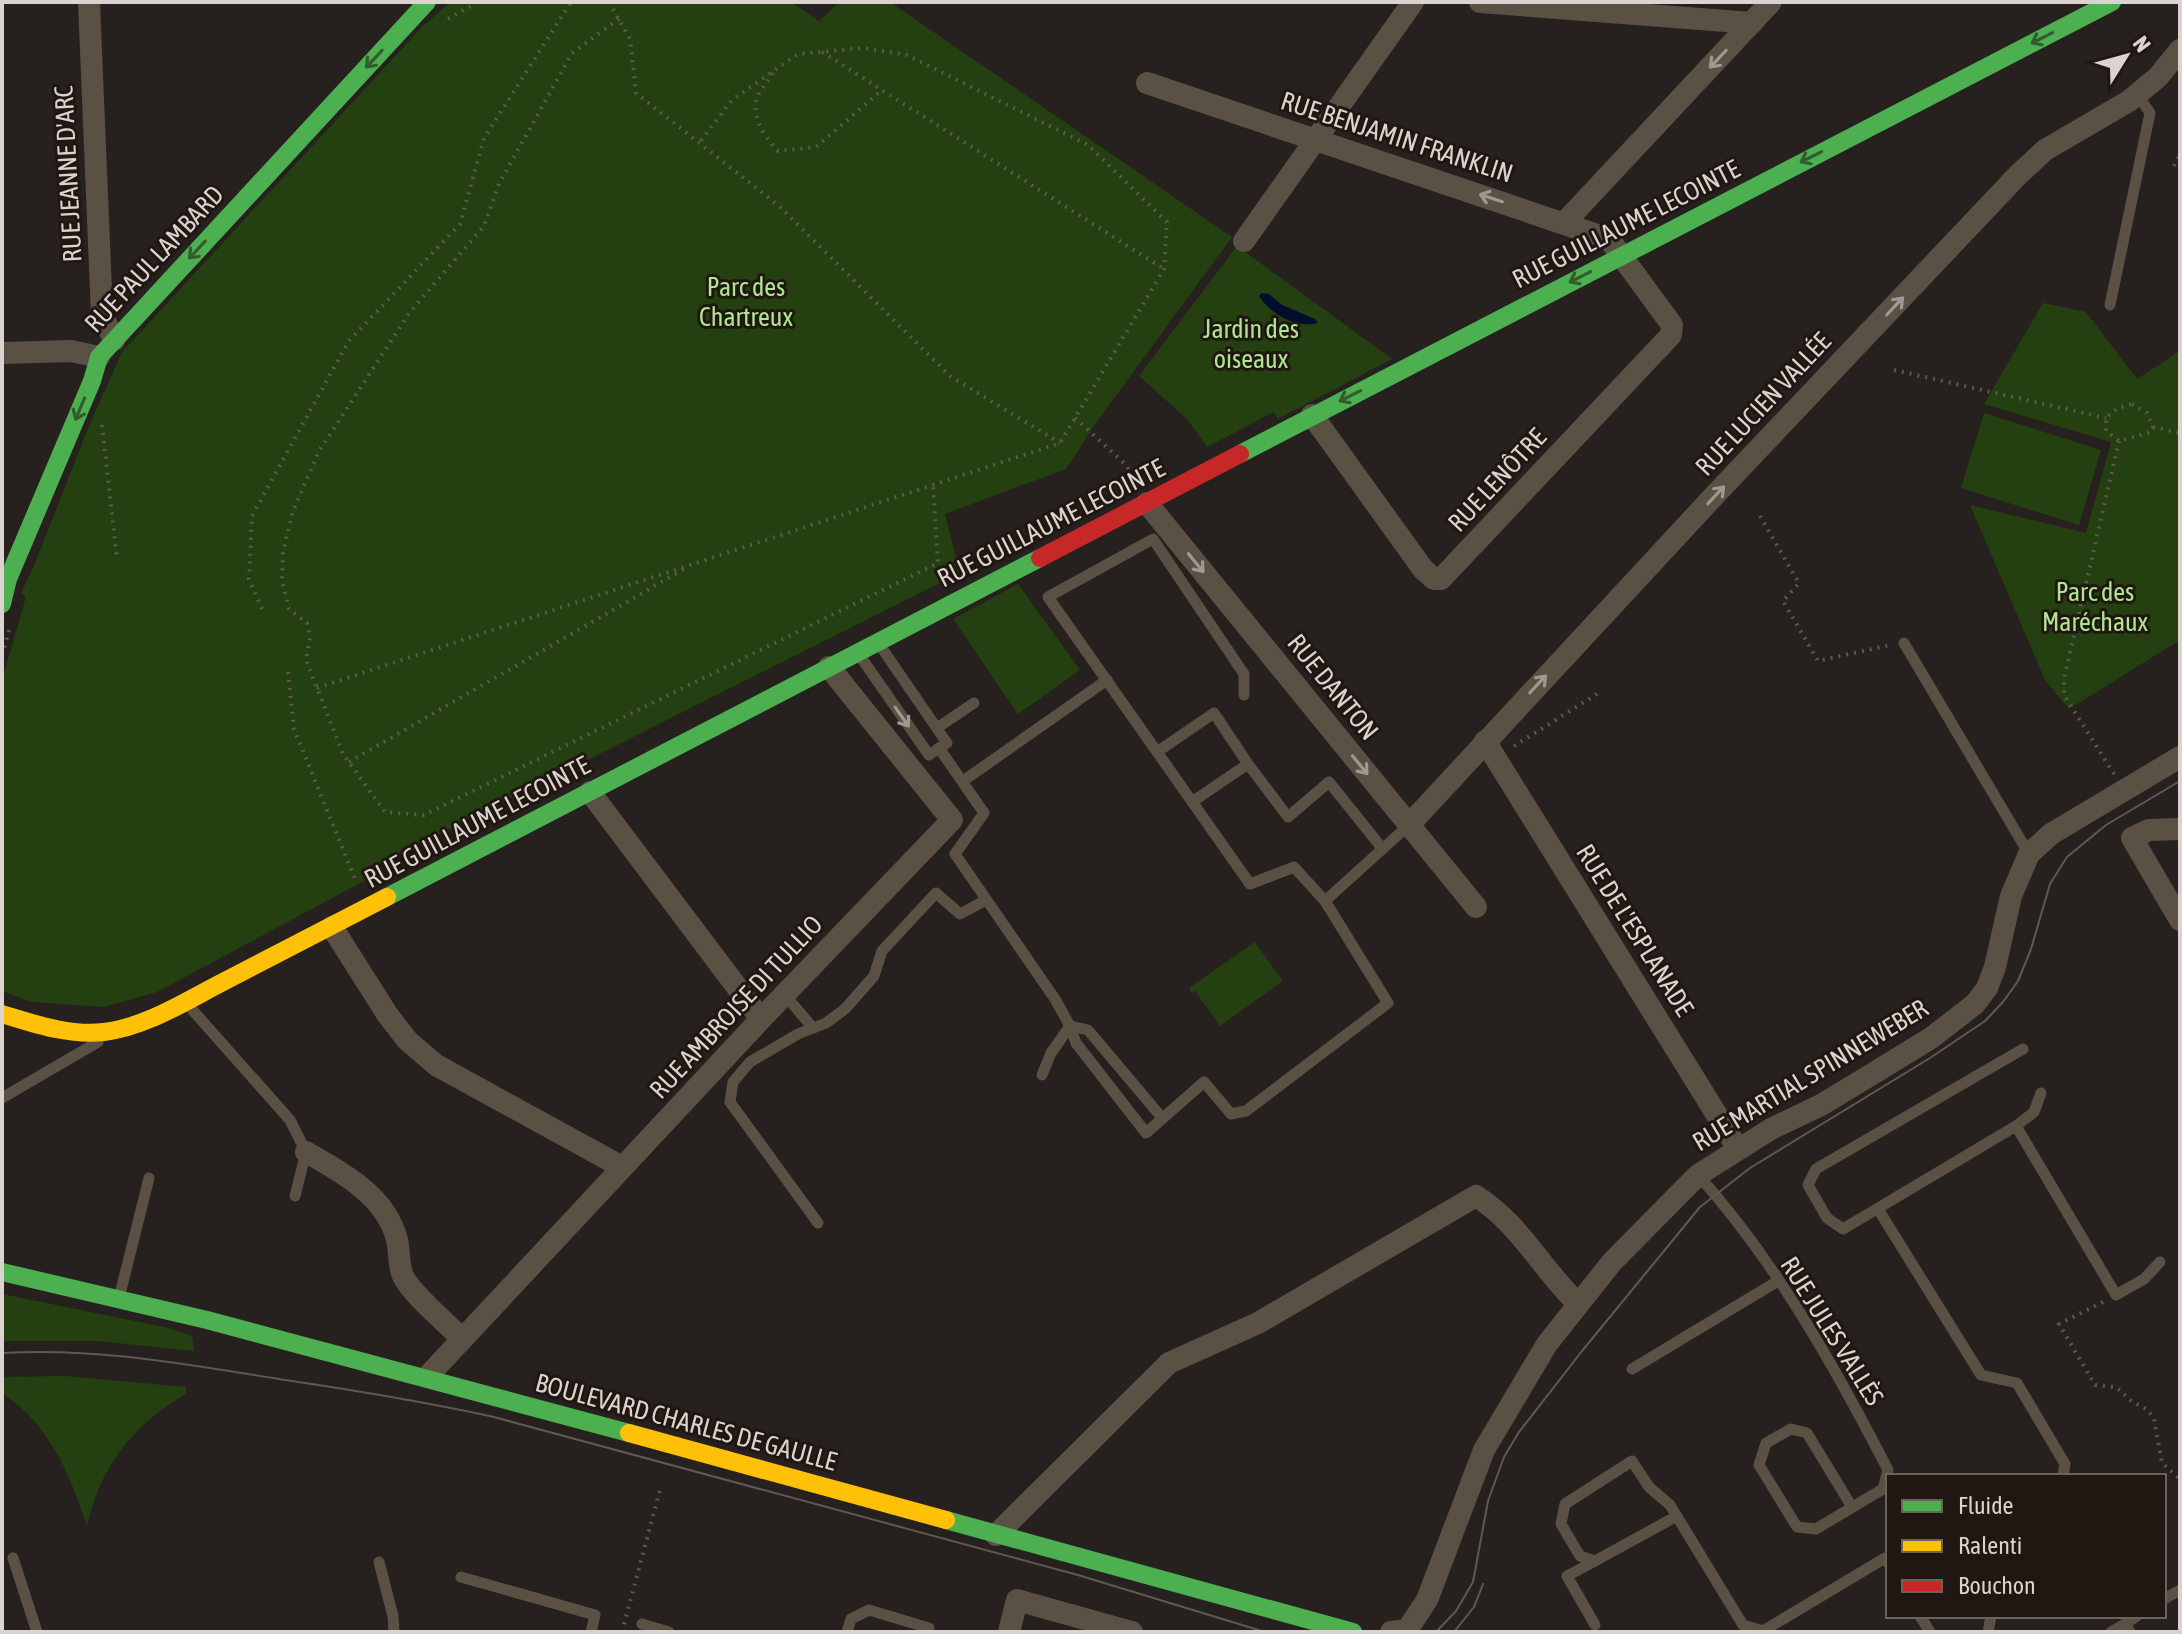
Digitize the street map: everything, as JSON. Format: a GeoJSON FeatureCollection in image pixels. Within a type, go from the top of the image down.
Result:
{"type":"FeatureCollection","features":[{"type":"Feature","properties":{"kind":"street","name":"RUE JEANNE D'ARC"},"geometry":{"type":"LineString","coordinates":[[89,2],[106,348]]}},
{"type":"Feature","properties":{"kind":"street","name":"RUE PAUL LAMBARD"},"geometry":{"type":"LineString","coordinates":[[2,604],[8,579],[106,348],[427,2]]}},
{"type":"Feature","properties":{"kind":"street"},"geometry":{"type":"LineString","coordinates":[[1244,241],[1413,2]]}},
{"type":"Feature","properties":{"kind":"street"},"geometry":{"type":"LineString","coordinates":[[1480,2],[1752,23]]}},
{"type":"Feature","properties":{"kind":"street"},"geometry":{"type":"LineString","coordinates":[[1565,222],[1771,2]]}},
{"type":"Feature","properties":{"kind":"street","name":"RUE GUILLAUME LECOINTE"},"geometry":{"type":"LineString","coordinates":[[2,1014],[54,1030],[87,1033],[119,1029],[185,1002],[2112,2]]}},
{"type":"Feature","properties":{"kind":"street","name":"RUE LUCIEN VALLÉE"},"geometry":{"type":"LineString","coordinates":[[1409,825],[1490,750],[1930,268],[2045,150],[2137,94],[2158,77],[2180,50]]}},
{"type":"Feature","properties":{"kind":"street","name":"RUE BENJAMIN FRANKLIN"},"geometry":{"type":"LineString","coordinates":[[1147,83],[1565,222],[1609,239],[1621,255]]}},
{"type":"Feature","properties":{"kind":"street","name":"RUE LENÔTRE"},"geometry":{"type":"LineString","coordinates":[[1312,415],[1423,569],[1434,579],[1441,579],[1671,335],[1672,325],[1621,255]]}},
{"type":"Feature","properties":{"kind":"street"},"geometry":{"type":"LineString","coordinates":[[2,353],[106,348]]}},
{"type":"Feature","properties":{"kind":"street","name":"RUE DANTON"},"geometry":{"type":"LineString","coordinates":[[1147,503],[1476,907]]}},
{"type":"Feature","properties":{"kind":"street","name":"RUE AMBROISE DI TULLIO"},"geometry":{"type":"LineString","coordinates":[[427,1377],[761,1019],[952,820],[829,667]]}},
{"type":"Feature","properties":{"kind":"street","name":"RUE DE L'ESPLANADE"},"geometry":{"type":"LineString","coordinates":[[1490,750],[1738,1149]]}},
{"type":"Feature","properties":{"kind":"street","name":"RUE MARTIAL SPINNEWEBER"},"geometry":{"type":"LineString","coordinates":[[1391,1632],[1407,1630],[1427,1600],[1484,1450],[1547,1344],[1612,1262],[1698,1175],[1931,1038],[1975,1004],[1987,988],[1995,967],[2011,896],[2029,854],[2051,834],[2180,757]]}},
{"type":"Feature","properties":{"kind":"street"},"geometry":{"type":"LineString","coordinates":[[590,792],[761,1019]]}},
{"type":"Feature","properties":{"kind":"street"},"geometry":{"type":"LineString","coordinates":[[2180,829],[2149,830],[2132,838],[2180,920]]}},
{"type":"Feature","properties":{"kind":"street"},"geometry":{"type":"LineString","coordinates":[[332,927],[387,1014],[407,1040],[436,1065],[622,1167]]}},
{"type":"Feature","properties":{"kind":"street"},"geometry":{"type":"LineString","coordinates":[[306,1152],[357,1185],[378,1203],[390,1220],[398,1240],[403,1276],[462,1339]]}},
{"type":"Feature","properties":{"kind":"street"},"geometry":{"type":"LineString","coordinates":[[996,1535],[1169,1363],[1258,1323],[1476,1196],[1500,1211],[1558,1285],[1578,1304]]}},
{"type":"Feature","properties":{"kind":"street","name":"BOULEVARD CHARLES DE GAULLE"},"geometry":{"type":"LineString","coordinates":[[2,1272],[427,1377],[1353,1632]]}},
{"type":"Feature","properties":{"kind":"street"},"geometry":{"type":"LineString","coordinates":[[1009,1632],[1017,1600],[1081,1625],[1132,1632]]}},
{"type":"Feature","properties":{"kind":"lane"},"geometry":{"type":"LineString","coordinates":[[2110,305],[2150,113],[2137,94]]}},
{"type":"Feature","properties":{"kind":"lane"},"geometry":{"type":"LineString","coordinates":[[939,748],[984,813],[955,854],[1070,1026],[1076,1043],[1146,1133],[1204,1082],[1231,1114],[1246,1111],[1388,1003],[1325,901],[1294,867],[1250,884],[1048,597],[1153,539],[1244,674],[1244,695]]}},
{"type":"Feature","properties":{"kind":"lane"},"geometry":{"type":"LineString","coordinates":[[857,653],[929,755],[947,743],[877,642]]}},
{"type":"Feature","properties":{"kind":"lane"},"geometry":{"type":"LineString","coordinates":[[1904,643],[2029,854]]}},
{"type":"Feature","properties":{"kind":"lane"},"geometry":{"type":"LineString","coordinates":[[963,781],[1107,680]]}},
{"type":"Feature","properties":{"kind":"lane"},"geometry":{"type":"LineString","coordinates":[[937,728],[974,703]]}},
{"type":"Feature","properties":{"kind":"lane"},"geometry":{"type":"LineString","coordinates":[[1157,752],[1214,713],[1288,817],[1329,782],[1382,848]]}},
{"type":"Feature","properties":{"kind":"lane"},"geometry":{"type":"LineString","coordinates":[[1192,802],[1248,764]]}},
{"type":"Feature","properties":{"kind":"lane"},"geometry":{"type":"LineString","coordinates":[[1325,901],[1409,825]]}},
{"type":"Feature","properties":{"kind":"lane"},"geometry":{"type":"LineString","coordinates":[[818,1223],[730,1102],[733,1082],[750,1062],[798,1034],[826,1023],[845,1009],[874,976],[882,951],[936,893],[960,914],[986,900]]}},
{"type":"Feature","properties":{"kind":"lane"},"geometry":{"type":"LineString","coordinates":[[785,995],[813,1028]]}},
{"type":"Feature","properties":{"kind":"lane"},"geometry":{"type":"LineString","coordinates":[[185,1002],[290,1120],[306,1152],[295,1196]]}},
{"type":"Feature","properties":{"kind":"lane"},"geometry":{"type":"LineString","coordinates":[[1042,1075],[1051,1053],[1070,1026]]}},
{"type":"Feature","properties":{"kind":"lane"},"geometry":{"type":"LineString","coordinates":[[1070,1026],[1088,1030],[1158,1113]]}},
{"type":"Feature","properties":{"kind":"lane"},"geometry":{"type":"LineString","coordinates":[[2,1098],[119,1029]]}},
{"type":"Feature","properties":{"kind":"lane"},"geometry":{"type":"LineString","coordinates":[[2023,1049],[1816,1169],[1808,1185],[1827,1218],[1843,1229],[2016,1126],[2034,1112],[2041,1093]]}},
{"type":"Feature","properties":{"kind":"lane"},"geometry":{"type":"LineString","coordinates":[[2016,1126],[2116,1295],[2144,1279],[2160,1262]]}},
{"type":"Feature","properties":{"kind":"lane","name":"RUE JULES VALLÈS"},"geometry":{"type":"LineString","coordinates":[[1698,1175],[1735,1218],[1817,1342],[1888,1470],[1887,1474]]}},
{"type":"Feature","properties":{"kind":"lane"},"geometry":{"type":"LineString","coordinates":[[119,1299],[149,1178]]}},
{"type":"Feature","properties":{"kind":"lane"},"geometry":{"type":"LineString","coordinates":[[1878,1209],[1981,1375],[2017,1383],[2065,1464],[2063,1474]]}},
{"type":"Feature","properties":{"kind":"lane"},"geometry":{"type":"LineString","coordinates":[[1632,1369],[1778,1281]]}},
{"type":"Feature","properties":{"kind":"lane","name":"RUE JULES VALLÈS"},"geometry":{"type":"LineString","coordinates":[[1852,1507],[1807,1433],[1791,1429],[1766,1443],[1759,1465],[1797,1527],[1816,1529],[1883,1489],[1886,1478]]}},
{"type":"Feature","properties":{"kind":"lane"},"geometry":{"type":"LineString","coordinates":[[1595,1561],[1580,1556],[1561,1524],[1565,1504],[1632,1461],[1649,1487],[1670,1505],[1742,1629],[1763,1631],[1886,1560]]}},
{"type":"Feature","properties":{"kind":"lane"},"geometry":{"type":"LineString","coordinates":[[1595,1625],[1567,1576],[1677,1516]]}},
{"type":"Feature","properties":{"kind":"lane"},"geometry":{"type":"LineString","coordinates":[[13,1558],[37,1632]]}},
{"type":"Feature","properties":{"kind":"lane"},"geometry":{"type":"LineString","coordinates":[[379,1562],[394,1632]]}},
{"type":"Feature","properties":{"kind":"lane"},"geometry":{"type":"LineString","coordinates":[[461,1577],[595,1615],[591,1632]]}},
{"type":"Feature","properties":{"kind":"lane"},"geometry":{"type":"LineString","coordinates":[[847,1632],[851,1619],[869,1610],[929,1628]]}},
{"type":"Feature","properties":{"kind":"lane"},"geometry":{"type":"LineString","coordinates":[[642,1624],[669,1632]]}},
{"type":"Feature","properties":{"kind":"lane"},"geometry":{"type":"LineString","coordinates":[[2111,1632],[2127,1628]]}},
{"type":"Feature","properties":{"kind":"path"},"geometry":{"type":"LineString","coordinates":[[437,28],[478,2]]}},
{"type":"Feature","properties":{"kind":"path"},"geometry":{"type":"LineString","coordinates":[[262,609],[249,579],[252,516],[348,342],[460,224],[484,138],[571,2]]}},
{"type":"Feature","properties":{"kind":"path"},"geometry":{"type":"LineString","coordinates":[[609,2],[630,39],[636,93],[779,206],[950,376],[1060,443]]}},
{"type":"Feature","properties":{"kind":"path"},"geometry":{"type":"LineString","coordinates":[[619,19],[572,53],[499,184],[484,226],[410,312],[319,451],[293,511],[283,552],[282,580],[289,609],[307,623],[310,637],[306,660],[348,762],[385,812],[424,815],[938,563],[933,485]]}},
{"type":"Feature","properties":{"kind":"path"},"geometry":{"type":"LineString","coordinates":[[317,688],[1060,443],[1164,269],[1167,222],[1088,145],[907,55],[864,48],[798,54],[732,100],[699,143]]}},
{"type":"Feature","properties":{"kind":"path"},"geometry":{"type":"LineString","coordinates":[[822,52],[1164,269]]}},
{"type":"Feature","properties":{"kind":"path"},"geometry":{"type":"LineString","coordinates":[[774,71],[755,101],[765,137],[778,151],[816,147],[882,90]]}},
{"type":"Feature","properties":{"kind":"path"},"geometry":{"type":"LineString","coordinates":[[2174,166],[2180,155]]}},
{"type":"Feature","properties":{"kind":"path"},"geometry":{"type":"LineString","coordinates":[[1894,370],[2106,418]]}},
{"type":"Feature","properties":{"kind":"path"},"geometry":{"type":"LineString","coordinates":[[2106,418],[2118,408],[2132,404],[2147,413],[2153,427],[2151,432],[2119,441]]}},
{"type":"Feature","properties":{"kind":"path"},"geometry":{"type":"LineString","coordinates":[[101,416],[117,559]]}},
{"type":"Feature","properties":{"kind":"path"},"geometry":{"type":"LineString","coordinates":[[1075,418],[1126,465],[1147,503]]}},
{"type":"Feature","properties":{"kind":"path"},"geometry":{"type":"LineString","coordinates":[[2106,418],[2106,431],[2119,441]]}},
{"type":"Feature","properties":{"kind":"path"},"geometry":{"type":"LineString","coordinates":[[2153,427],[2180,433]]}},
{"type":"Feature","properties":{"kind":"path"},"geometry":{"type":"LineString","coordinates":[[2119,441],[2064,679],[2064,695],[2125,790]]}},
{"type":"Feature","properties":{"kind":"path"},"geometry":{"type":"LineString","coordinates":[[1760,516],[1799,583],[1783,601],[1818,661],[1904,643]]}},
{"type":"Feature","properties":{"kind":"path"},"geometry":{"type":"LineString","coordinates":[[348,762],[693,564]]}},
{"type":"Feature","properties":{"kind":"path"},"geometry":{"type":"LineString","coordinates":[[288,672],[294,729],[355,879]]}},
{"type":"Feature","properties":{"kind":"path"},"geometry":{"type":"LineString","coordinates":[[1490,750],[1597,694]]}},
{"type":"Feature","properties":{"kind":"path"},"geometry":{"type":"LineString","coordinates":[[2116,1295],[2059,1324],[2095,1385],[2116,1387],[2148,1410],[2154,1419],[2162,1463],[2180,1479]]}},
{"type":"Feature","properties":{"kind":"path"},"geometry":{"type":"LineString","coordinates":[[622,1632],[661,1486]]}},
{"type":"Feature","properties":{"kind":"green space","name":"Parc des Chartreux"},"geometry":{"type":"Polygon","coordinates":[[[450,2],[791,2],[819,21],[839,2],[890,2],[1232,237],[1066,469],[945,514],[960,573],[378,865],[377,874],[157,992],[104,1007],[32,1002],[2,991],[2,680],[26,597],[21,593],[122,352],[422,27],[450,2]]]}},
{"type":"Feature","properties":{"kind":"green space","name":"Jardin des oiseaux"},"geometry":{"type":"Polygon","coordinates":[[[1237,246],[1392,359],[1278,419],[1274,412],[1207,447],[1187,419],[1139,376],[1237,246]]]}},
{"type":"Feature","properties":{"kind":"green space","name":"Parc des Maréchaux"},"geometry":{"type":"Polygon","coordinates":[[[2043,303],[2086,312],[2137,379],[2180,351],[2180,640],[2069,709],[2045,680],[1970,505],[2086,533],[2111,442],[1984,404],[2043,303]]]}},
{"type":"Feature","properties":{"kind":"green space"},"geometry":{"type":"Polygon","coordinates":[[[1984,413],[2101,450],[2079,525],[1961,488],[1984,413]]]}},
{"type":"Feature","properties":{"kind":"green space"},"geometry":{"type":"Polygon","coordinates":[[[1018,584],[1080,670],[1018,714],[953,619],[1018,584]]]}},
{"type":"Feature","properties":{"kind":"green space"},"geometry":{"type":"Polygon","coordinates":[[[1255,942],[1283,981],[1220,1026],[1195,991],[1192,993],[1189,988],[1255,942]]]}},
{"type":"Feature","properties":{"kind":"green space"},"geometry":{"type":"Polygon","coordinates":[[[2,1294],[169,1328],[192,1336],[194,1351],[98,1341],[2,1341],[2,1294]]]}},
{"type":"Feature","properties":{"kind":"green space"},"geometry":{"type":"Polygon","coordinates":[[[65,1376],[186,1387],[186,1394],[150,1419],[122,1449],[100,1485],[87,1527],[74,1488],[56,1452],[33,1420],[2,1393],[2,1377],[65,1376]]]}},
{"type":"Feature","properties":{"kind":"water"},"geometry":{"type":"Polygon","coordinates":[[[1269,294],[1282,305],[1318,323],[1301,324],[1277,314],[1259,296],[1269,294]]]}},
{"type":"Feature","properties":{"kind":"tram line"},"geometry":{"type":"LineString","coordinates":[[1436,1632],[1456,1611],[1473,1582],[1488,1501],[1504,1457],[1519,1432],[1700,1207],[1750,1168],[1985,1021],[2018,981],[2050,884],[2067,857],[2106,825],[2180,781]]}},
{"type":"Feature","properties":{"kind":"tram line"},"geometry":{"type":"LineString","coordinates":[[2,1353],[75,1353],[148,1359],[367,1393],[490,1416],[1078,1575],[1265,1632]]}},
{"type":"Feature","properties":{"kind":"tram line"},"geometry":{"type":"LineString","coordinates":[[1454,1632],[1474,1607],[1483,1584]]}},
{"type":"Feature","properties":{"kind":"traffic: fast"},"geometry":{"type":"LineString","coordinates":[[2,604],[8,579],[92,381],[99,357],[427,2]]}},
{"type":"Feature","properties":{"kind":"traffic: fast"},"geometry":{"type":"LineString","coordinates":[[1240,454],[2112,2]]}},
{"type":"Feature","properties":{"kind":"traffic: fast"},"geometry":{"type":"LineString","coordinates":[[387,897],[1040,558]]}},
{"type":"Feature","properties":{"kind":"traffic: fast"},"geometry":{"type":"LineString","coordinates":[[2,1272],[207,1320],[629,1433]]}},
{"type":"Feature","properties":{"kind":"traffic: fast"},"geometry":{"type":"LineString","coordinates":[[946,1520],[1353,1632]]}},
{"type":"Feature","properties":{"kind":"traffic: slow"},"geometry":{"type":"LineString","coordinates":[[2,1014],[78,1032],[104,1032],[135,1025],[180,1005],[387,897]]}},
{"type":"Feature","properties":{"kind":"traffic: slow"},"geometry":{"type":"LineString","coordinates":[[629,1433],[946,1520]]}},
{"type":"Feature","properties":{"kind":"traffic: jam"},"geometry":{"type":"LineString","coordinates":[[1040,558],[1240,454]]}}]}
